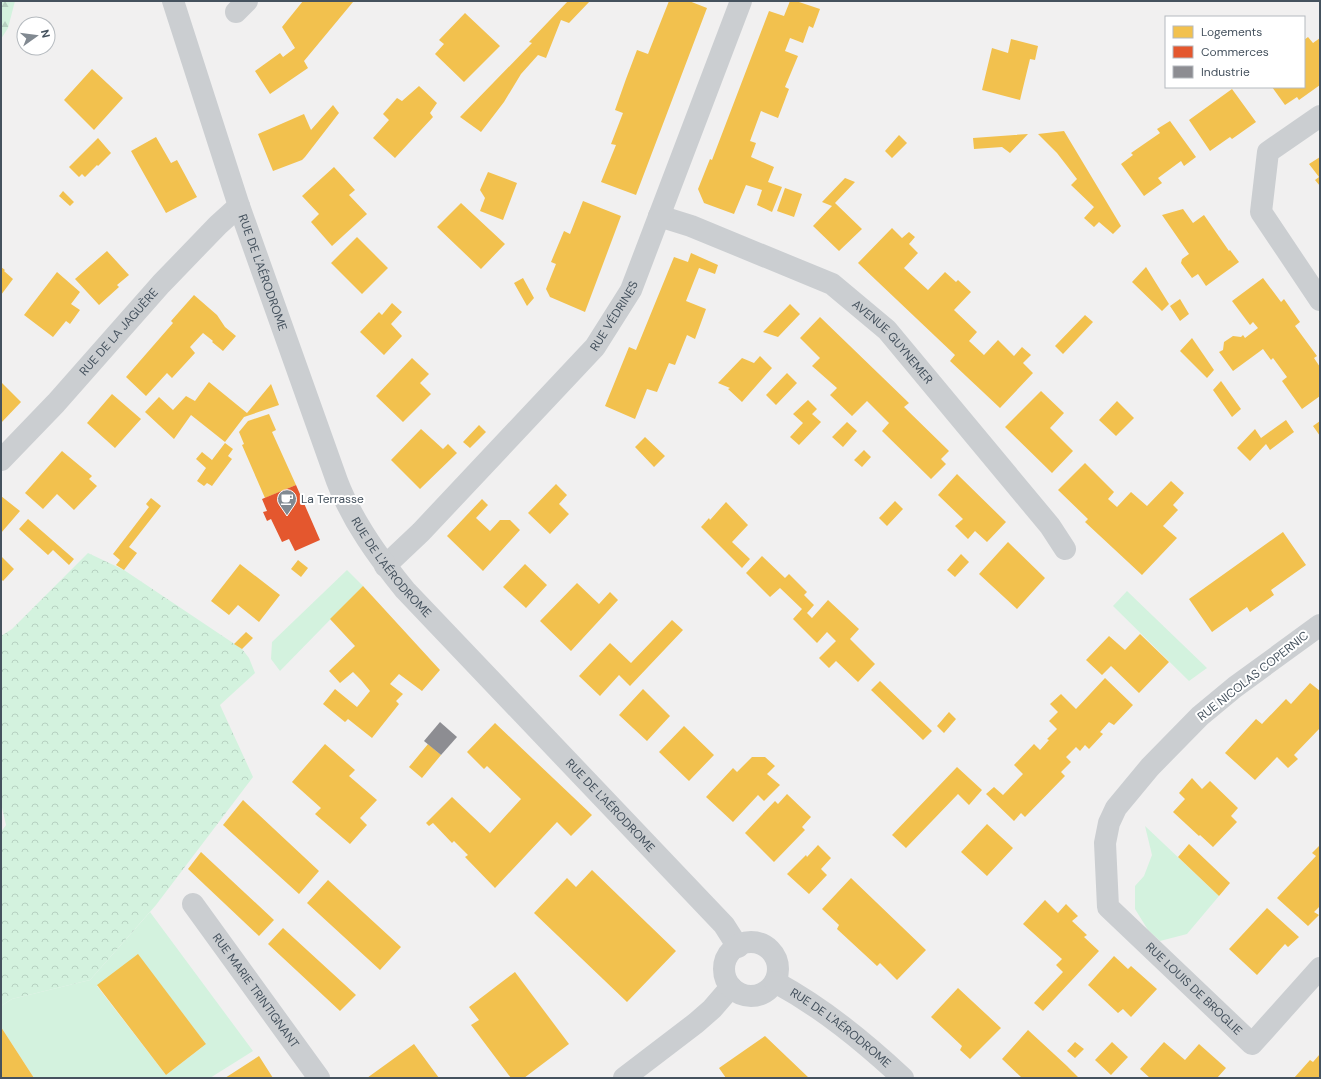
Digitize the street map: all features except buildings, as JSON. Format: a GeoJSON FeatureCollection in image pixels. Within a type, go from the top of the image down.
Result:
{"type":"FeatureCollection","features":[{"type":"Feature","properties":{"kind":"street","name":"RUE DE L'AÉRODROME"},"geometry":{"type":"LineString","coordinates":[[173,1],[239,206],[341,493],[356,522],[385,566],[404,590],[724,925],[738,946]]}},
{"type":"Feature","properties":{"kind":"street","name":"RUE VÉDRINES"},"geometry":{"type":"LineString","coordinates":[[385,566],[421,532],[595,347],[631,290],[741,1]]}},
{"type":"Feature","properties":{"kind":"street"},"geometry":{"type":"LineString","coordinates":[[1320,116],[1268,152],[1261,212],[1320,300]]}},
{"type":"Feature","properties":{"kind":"street","name":"RUE DE LA JAGUÈRE"},"geometry":{"type":"LineString","coordinates":[[1,460],[56,403],[161,284],[218,224],[239,206]]}},
{"type":"Feature","properties":{"kind":"street","name":"AVENUE GUYNEMER"},"geometry":{"type":"LineString","coordinates":[[659,216],[691,226],[832,284],[887,330],[1050,526],[1065,549]]}},
{"type":"Feature","properties":{"kind":"street","name":"RUE NICOLAS COPERNIC"},"geometry":{"type":"LineString","coordinates":[[1105,843],[1110,823],[1116,808],[1150,767],[1200,716],[1235,687],[1320,625]]}},
{"type":"Feature","properties":{"kind":"street","name":"RUE LOUIS DE BROGLIE"},"geometry":{"type":"LineString","coordinates":[[1105,843],[1108,907],[1252,1044],[1320,968]]}},
{"type":"Feature","properties":{"kind":"street","name":"RUE MARIE TRINTIGNANT"},"geometry":{"type":"LineString","coordinates":[[193,904],[319,1078]]}},
{"type":"Feature","properties":{"kind":"street"},"geometry":{"type":"LineString","coordinates":[[747,943],[757,943],[766,947],[773,954],[777,963],[778,973],[775,982],[766,991],[755,996],[746,996],[738,992],[731,987],[727,981],[725,965],[727,958],[738,946],[747,943]]}},
{"type":"Feature","properties":{"kind":"street","name":"RUE DE L'AÉRODROME"},"geometry":{"type":"LineString","coordinates":[[775,982],[794,992],[822,1011],[872,1049],[904,1078]]}},
{"type":"Feature","properties":{"kind":"street"},"geometry":{"type":"LineString","coordinates":[[624,1078],[696,1024],[731,987]]}},
{"type":"Feature","properties":{"kind":"green space"},"geometry":{"type":"Polygon","coordinates":[[[1,1],[15,1],[8,28],[1,39],[1,1]]]}},
{"type":"Feature","properties":{"kind":"green space"},"geometry":{"type":"Polygon","coordinates":[[[88,553],[124,570],[242,649],[249,658],[255,673],[220,705],[253,777],[156,905],[90,980],[12,999],[1,1006],[1,832],[6,825],[1,803],[1,636],[12,629],[88,553]]]}},
{"type":"Feature","properties":{"kind":"green space"},"geometry":{"type":"Polygon","coordinates":[[[347,570],[363,586],[280,671],[271,659],[272,642],[347,570]]]}},
{"type":"Feature","properties":{"kind":"green space"},"geometry":{"type":"Polygon","coordinates":[[[1127,591],[1207,668],[1189,681],[1113,606],[1127,591]]]}},
{"type":"Feature","properties":{"kind":"green space"},"geometry":{"type":"Polygon","coordinates":[[[1145,826],[1219,896],[1187,934],[1160,941],[1148,930],[1135,909],[1135,886],[1144,876],[1152,855],[1145,826]]]}},
{"type":"Feature","properties":{"kind":"green space"},"geometry":{"type":"Polygon","coordinates":[[[150,912],[253,1051],[210,1078],[34,1078],[1,1027],[1,1006],[12,999],[90,980],[150,912]],[[138,955],[97,986],[166,1075],[206,1044],[138,955]]]}},
{"type":"Feature","properties":{"kind":"place","name":"La Terrasse"},"geometry":{"type":"Point","coordinates":[287,516]}}]}
